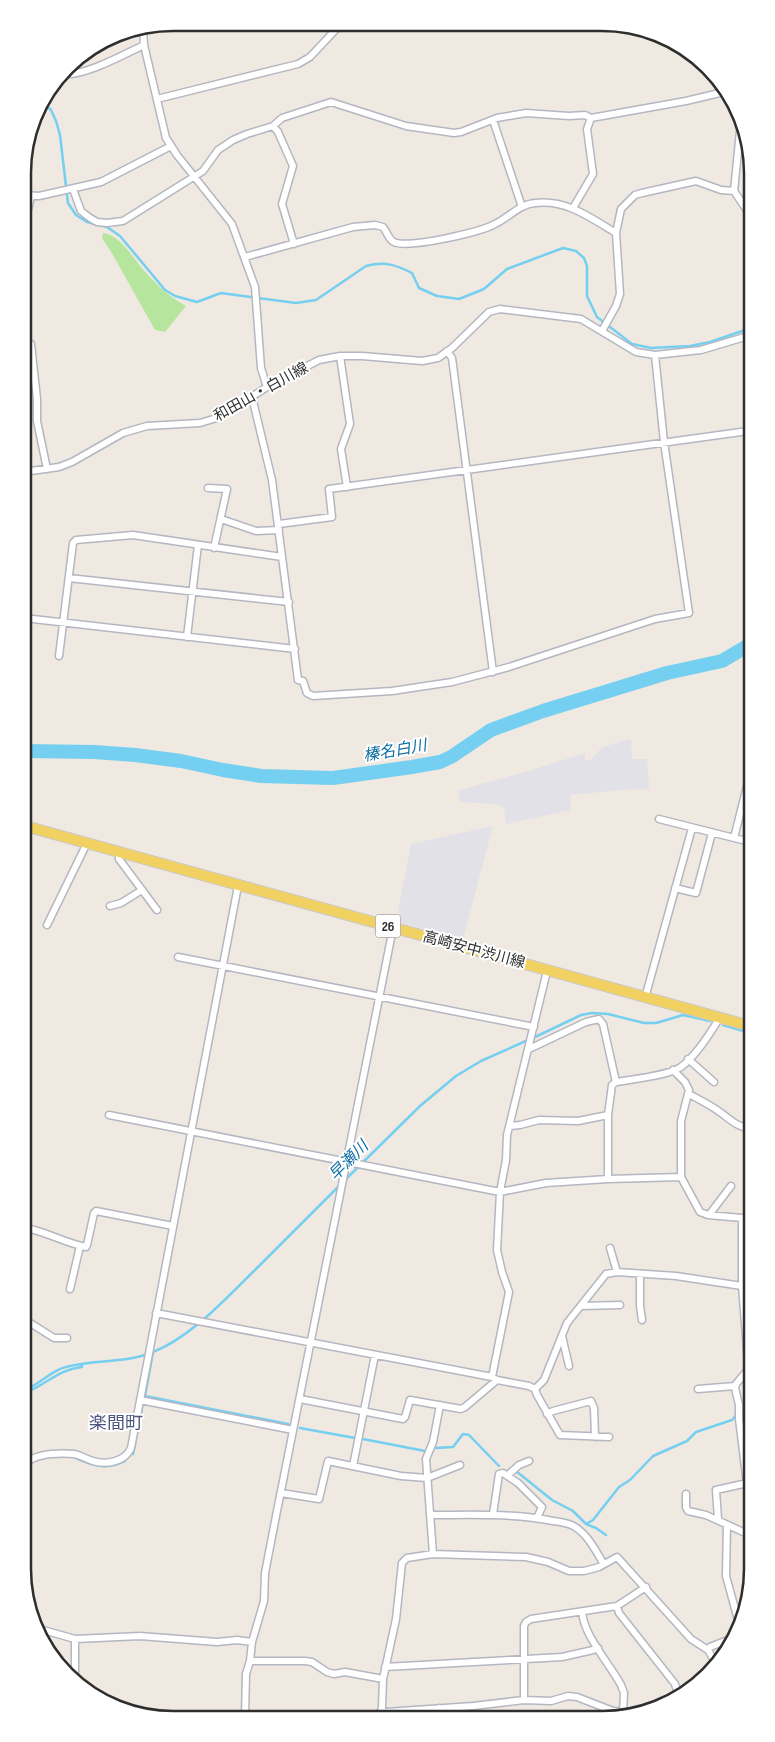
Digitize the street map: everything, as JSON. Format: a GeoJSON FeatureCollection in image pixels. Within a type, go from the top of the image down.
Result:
{"type":"FeatureCollection","features":[{"type":"Feature","properties":{"kind":"main road","name":"高崎安中渋川線"},"geometry":{"type":"LineString","coordinates":[[32,828],[743,1024]]}},
{"type":"Feature","properties":{"kind":"street"},"geometry":{"type":"LineString","coordinates":[[157,100],[298,64],[310,57],[334,31]]}},
{"type":"Feature","properties":{"kind":"street"},"geometry":{"type":"LineString","coordinates":[[143,35],[144,45],[166,138],[232,224],[245,257],[257,294],[261,368],[267,387]]}},
{"type":"Feature","properties":{"kind":"street"},"geometry":{"type":"LineString","coordinates":[[72,74],[99,65],[144,45]]}},
{"type":"Feature","properties":{"kind":"street"},"geometry":{"type":"LineString","coordinates":[[72,189],[85,215],[97,222],[123,221],[195,177],[203,171],[218,150],[225,145],[247,134],[273,126],[282,118],[330,102],[406,126],[454,133],[493,120],[533,113],[569,116],[585,115],[591,118],[686,102],[719,93]]}},
{"type":"Feature","properties":{"kind":"street"},"geometry":{"type":"LineString","coordinates":[[573,208],[593,174],[587,129],[591,118]]}},
{"type":"Feature","properties":{"kind":"street"},"geometry":{"type":"LineString","coordinates":[[493,120],[522,207]]}},
{"type":"Feature","properties":{"kind":"street"},"geometry":{"type":"LineString","coordinates":[[273,126],[278,132],[293,166],[282,204],[294,244]]}},
{"type":"Feature","properties":{"kind":"street"},"geometry":{"type":"LineString","coordinates":[[739,138],[734,191],[744,206]]}},
{"type":"Feature","properties":{"kind":"street"},"geometry":{"type":"LineString","coordinates":[[32,197],[106,180],[171,146]]}},
{"type":"Feature","properties":{"kind":"street"},"geometry":{"type":"LineString","coordinates":[[603,329],[616,306],[620,294],[616,233],[623,205],[642,192],[696,181],[721,190],[734,191]]}},
{"type":"Feature","properties":{"kind":"street"},"geometry":{"type":"LineString","coordinates":[[245,257],[353,227],[375,225],[383,227],[395,243],[413,244],[485,228],[501,221],[522,207],[536,202],[564,205],[573,208],[616,233]]}},
{"type":"Feature","properties":{"kind":"street","name":"和田山・白川線"},"geometry":{"type":"LineString","coordinates":[[32,471],[59,467],[72,462],[123,433],[147,426],[200,423],[220,417],[267,387],[319,360],[340,356],[422,361],[438,358],[489,312],[500,309],[581,319],[603,329],[636,352],[655,355],[701,350],[744,337]]}},
{"type":"Feature","properties":{"kind":"street"},"geometry":{"type":"LineString","coordinates":[[447,351],[452,358],[494,672]]}},
{"type":"Feature","properties":{"kind":"street"},"geometry":{"type":"LineString","coordinates":[[32,352],[37,399],[37,421],[47,469]]}},
{"type":"Feature","properties":{"kind":"street"},"geometry":{"type":"LineString","coordinates":[[252,397],[272,480],[298,680],[303,681],[307,693],[313,696],[392,691],[436,686],[494,672],[655,619],[689,613],[664,442],[655,355]]}},
{"type":"Feature","properties":{"kind":"street"},"geometry":{"type":"LineString","coordinates":[[340,356],[350,424],[341,449],[347,487]]}},
{"type":"Feature","properties":{"kind":"street"},"geometry":{"type":"LineString","coordinates":[[221,518],[256,531],[332,517],[329,489],[744,432]]}},
{"type":"Feature","properties":{"kind":"street"},"geometry":{"type":"LineString","coordinates":[[208,488],[227,489],[214,548]]}},
{"type":"Feature","properties":{"kind":"street"},"geometry":{"type":"LineString","coordinates":[[59,656],[73,543],[76,540],[126,534],[282,558]]}},
{"type":"Feature","properties":{"kind":"street"},"geometry":{"type":"LineString","coordinates":[[187,637],[198,545]]}},
{"type":"Feature","properties":{"kind":"street"},"geometry":{"type":"LineString","coordinates":[[69,578],[288,602]]}},
{"type":"Feature","properties":{"kind":"street"},"geometry":{"type":"LineString","coordinates":[[32,619],[295,649]]}},
{"type":"Feature","properties":{"kind":"street"},"geometry":{"type":"LineString","coordinates":[[734,838],[744,802]]}},
{"type":"Feature","properties":{"kind":"street"},"geometry":{"type":"LineString","coordinates":[[658,819],[744,840]]}},
{"type":"Feature","properties":{"kind":"street"},"geometry":{"type":"LineString","coordinates":[[645,998],[692,828]]}},
{"type":"Feature","properties":{"kind":"street"},"geometry":{"type":"LineString","coordinates":[[675,888],[696,893],[712,833]]}},
{"type":"Feature","properties":{"kind":"street"},"geometry":{"type":"LineString","coordinates":[[47,925],[87,843]]}},
{"type":"Feature","properties":{"kind":"street"},"geometry":{"type":"LineString","coordinates":[[119,852],[119,859],[157,910]]}},
{"type":"Feature","properties":{"kind":"street"},"geometry":{"type":"LineString","coordinates":[[31,1460],[37,1456],[73,1454],[104,1462],[122,1458],[131,1448],[238,886]]}},
{"type":"Feature","properties":{"kind":"street"},"geometry":{"type":"LineString","coordinates":[[110,906],[121,903],[142,890]]}},
{"type":"Feature","properties":{"kind":"street"},"geometry":{"type":"LineString","coordinates":[[245,1711],[245,1684],[252,1642],[264,1601],[265,1573],[345,1174],[349,1162],[393,928]]}},
{"type":"Feature","properties":{"kind":"street"},"geometry":{"type":"LineString","coordinates":[[178,957],[379,996],[534,1029]]}},
{"type":"Feature","properties":{"kind":"street"},"geometry":{"type":"LineString","coordinates":[[300,1399],[403,1419],[406,1417],[410,1400],[461,1409],[466,1407],[495,1378],[509,1292],[497,1250],[500,1192],[506,1160],[507,1135],[547,971]]}},
{"type":"Feature","properties":{"kind":"street"},"geometry":{"type":"LineString","coordinates":[[608,1179],[608,1115],[611,1088],[616,1082],[658,1075],[680,1067],[708,1038],[720,1018]]}},
{"type":"Feature","properties":{"kind":"street"},"geometry":{"type":"LineString","coordinates":[[530,1047],[586,1022],[599,1019],[603,1024],[616,1082]]}},
{"type":"Feature","properties":{"kind":"street"},"geometry":{"type":"LineString","coordinates":[[688,1059],[714,1082]]}},
{"type":"Feature","properties":{"kind":"street"},"geometry":{"type":"LineString","coordinates":[[673,1070],[686,1082],[689,1090],[681,1121],[680,1177],[700,1212],[709,1215],[742,1218],[743,1301]]}},
{"type":"Feature","properties":{"kind":"street"},"geometry":{"type":"LineString","coordinates":[[689,1094],[716,1109],[734,1124],[743,1128]]}},
{"type":"Feature","properties":{"kind":"street"},"geometry":{"type":"LineString","coordinates":[[109,1115],[500,1192],[546,1184],[608,1179],[680,1177]]}},
{"type":"Feature","properties":{"kind":"street"},"geometry":{"type":"LineString","coordinates":[[510,1126],[539,1120],[578,1121],[608,1115]]}},
{"type":"Feature","properties":{"kind":"street"},"geometry":{"type":"LineString","coordinates":[[709,1215],[731,1186]]}},
{"type":"Feature","properties":{"kind":"street"},"geometry":{"type":"LineString","coordinates":[[31,1229],[86,1247],[96,1211],[173,1226]]}},
{"type":"Feature","properties":{"kind":"street"},"geometry":{"type":"LineString","coordinates":[[70,1289],[80,1246]]}},
{"type":"Feature","properties":{"kind":"street"},"geometry":{"type":"LineString","coordinates":[[610,1248],[617,1272]]}},
{"type":"Feature","properties":{"kind":"street"},"geometry":{"type":"LineString","coordinates":[[535,1389],[544,1380],[567,1323],[606,1274],[617,1272],[676,1276],[742,1286]]}},
{"type":"Feature","properties":{"kind":"street"},"geometry":{"type":"LineString","coordinates":[[640,1274],[642,1320]]}},
{"type":"Feature","properties":{"kind":"street"},"geometry":{"type":"LineString","coordinates":[[581,1306],[620,1305]]}},
{"type":"Feature","properties":{"kind":"street"},"geometry":{"type":"LineString","coordinates":[[156,1313],[529,1386],[535,1389],[560,1435],[609,1437]]}},
{"type":"Feature","properties":{"kind":"street"},"geometry":{"type":"LineString","coordinates":[[31,1324],[54,1338],[67,1338]]}},
{"type":"Feature","properties":{"kind":"street"},"geometry":{"type":"LineString","coordinates":[[562,1336],[569,1366]]}},
{"type":"Feature","properties":{"kind":"street"},"geometry":{"type":"LineString","coordinates":[[353,1466],[375,1355]]}},
{"type":"Feature","properties":{"kind":"street"},"geometry":{"type":"LineString","coordinates":[[698,1389],[735,1386],[743,1376]]}},
{"type":"Feature","properties":{"kind":"street"},"geometry":{"type":"LineString","coordinates":[[735,1386],[743,1443]]}},
{"type":"Feature","properties":{"kind":"street"},"geometry":{"type":"LineString","coordinates":[[140,1400],[293,1430]]}},
{"type":"Feature","properties":{"kind":"street"},"geometry":{"type":"LineString","coordinates":[[547,1414],[591,1401],[594,1408],[595,1437]]}},
{"type":"Feature","properties":{"kind":"street"},"geometry":{"type":"LineString","coordinates":[[433,1554],[426,1459],[433,1442],[440,1405]]}},
{"type":"Feature","properties":{"kind":"street"},"geometry":{"type":"LineString","coordinates":[[281,1492],[319,1499],[328,1461],[400,1476],[427,1478],[460,1465]]}},
{"type":"Feature","properties":{"kind":"street"},"geometry":{"type":"LineString","coordinates":[[508,1476],[519,1465],[529,1461]]}},
{"type":"Feature","properties":{"kind":"street"},"geometry":{"type":"LineString","coordinates":[[493,1514],[499,1474],[502,1473],[508,1476],[542,1506],[537,1518]]}},
{"type":"Feature","properties":{"kind":"street"},"geometry":{"type":"LineString","coordinates":[[718,1519],[716,1490],[743,1484]]}},
{"type":"Feature","properties":{"kind":"street"},"geometry":{"type":"LineString","coordinates":[[686,1494],[686,1507],[688,1511],[718,1519],[743,1532]]}},
{"type":"Feature","properties":{"kind":"street"},"geometry":{"type":"LineString","coordinates":[[430,1515],[493,1514],[537,1518],[575,1526],[593,1546],[603,1563]]}},
{"type":"Feature","properties":{"kind":"street"},"geometry":{"type":"LineString","coordinates":[[727,1525],[726,1576],[736,1613]]}},
{"type":"Feature","properties":{"kind":"street"},"geometry":{"type":"LineString","coordinates":[[378,1711],[385,1667],[396,1619],[402,1563],[407,1558],[433,1554],[526,1557],[548,1562],[569,1570],[584,1571],[598,1567],[616,1557],[646,1587],[691,1639],[708,1650],[712,1657]]}},
{"type":"Feature","properties":{"kind":"street"},"geometry":{"type":"LineString","coordinates":[[524,1700],[524,1626],[528,1620],[617,1606],[646,1587]]}},
{"type":"Feature","properties":{"kind":"street"},"geometry":{"type":"LineString","coordinates":[[617,1606],[620,1613],[675,1684],[677,1689]]}},
{"type":"Feature","properties":{"kind":"street"},"geometry":{"type":"LineString","coordinates":[[582,1612],[582,1620],[587,1631],[621,1685],[624,1693],[623,1709]]}},
{"type":"Feature","properties":{"kind":"street"},"geometry":{"type":"LineString","coordinates":[[46,1631],[75,1640],[140,1636],[217,1642],[237,1640],[252,1642]]}},
{"type":"Feature","properties":{"kind":"street"},"geometry":{"type":"LineString","coordinates":[[75,1640],[75,1671]]}},
{"type":"Feature","properties":{"kind":"street"},"geometry":{"type":"LineString","coordinates":[[708,1650],[710,1647],[723,1642]]}},
{"type":"Feature","properties":{"kind":"street"},"geometry":{"type":"LineString","coordinates":[[385,1667],[562,1657],[598,1648]]}},
{"type":"Feature","properties":{"kind":"street"},"geometry":{"type":"LineString","coordinates":[[250,1661],[312,1662],[327,1672],[334,1674],[345,1672],[383,1679]]}},
{"type":"Feature","properties":{"kind":"street"},"geometry":{"type":"LineString","coordinates":[[399,1711],[524,1700],[551,1701],[568,1696],[577,1697],[598,1706],[616,1710]]}},
{"type":"Feature","properties":{"kind":"shaded area"},"geometry":{"type":"Polygon","coordinates":[[[631,739],[632,759],[647,759],[649,789],[571,795],[570,810],[506,824],[504,809],[497,804],[459,802],[459,790],[585,753],[585,760],[591,760],[602,747],[631,739]]]}},
{"type":"Feature","properties":{"kind":"shaded area"},"geometry":{"type":"Polygon","coordinates":[[[493,826],[463,939],[396,922],[411,844],[493,826]]]}},
{"type":"Feature","properties":{"kind":"green space"},"geometry":{"type":"Polygon","coordinates":[[[103,233],[110,235],[122,244],[156,283],[170,296],[186,306],[165,332],[155,330],[102,238],[103,233]]]}},
{"type":"Feature","properties":{"kind":"waterway"},"geometry":{"type":"LineString","coordinates":[[48,107],[56,121],[60,135],[68,203],[76,215],[87,222],[107,227],[120,236],[165,290],[175,296],[197,302],[221,293],[296,303],[316,300],[366,266],[385,264],[412,273],[419,288],[437,296],[459,299],[484,289],[507,269],[563,248],[576,251],[584,258],[587,266],[587,296],[597,317],[632,344],[651,348],[690,346],[710,342],[744,330]]}},
{"type":"Feature","properties":{"kind":"waterway","name":"榛名白川"},"geometry":{"type":"LineString","coordinates":[[32,751],[135,755],[181,761],[261,776],[333,778],[412,767],[440,762],[451,757],[491,730],[543,711],[667,673],[722,661],[744,648]]}},
{"type":"Feature","properties":{"kind":"waterway","name":"早瀬川"},"geometry":{"type":"LineString","coordinates":[[533,1038],[581,1015],[592,1013],[608,1014],[644,1023],[656,1023],[683,1015],[710,1021]]}},
{"type":"Feature","properties":{"kind":"waterway","name":"早瀬川"},"geometry":{"type":"LineString","coordinates":[[723,1025],[743,1031]]}},
{"type":"Feature","properties":{"kind":"waterway","name":"早瀬川"},"geometry":{"type":"LineString","coordinates":[[344,1181],[420,1106],[456,1076],[481,1061],[528,1040]]}},
{"type":"Feature","properties":{"kind":"waterway","name":"早瀬川"},"geometry":{"type":"LineString","coordinates":[[31,1387],[61,1369],[88,1363],[142,1356],[168,1345],[182,1336],[223,1302],[340,1185]]}},
{"type":"Feature","properties":{"kind":"waterway"},"geometry":{"type":"LineString","coordinates":[[153,1352],[145,1396],[288,1424]]}},
{"type":"Feature","properties":{"kind":"waterway"},"geometry":{"type":"LineString","coordinates":[[31,1390],[60,1374],[82,1367],[82,1364]]}},
{"type":"Feature","properties":{"kind":"waterway"},"geometry":{"type":"LineString","coordinates":[[740,1410],[743,1406]]}},
{"type":"Feature","properties":{"kind":"waterway"},"geometry":{"type":"LineString","coordinates":[[133,1454],[142,1407]]}},
{"type":"Feature","properties":{"kind":"waterway"},"geometry":{"type":"LineString","coordinates":[[586,1524],[593,1520],[619,1487],[630,1480],[653,1456],[687,1441],[696,1432],[732,1420],[737,1414]]}},
{"type":"Feature","properties":{"kind":"waterway"},"geometry":{"type":"LineString","coordinates":[[300,1428],[355,1438]]}},
{"type":"Feature","properties":{"kind":"waterway"},"geometry":{"type":"LineString","coordinates":[[435,1448],[453,1447],[463,1434],[469,1435],[499,1466]]}},
{"type":"Feature","properties":{"kind":"waterway"},"geometry":{"type":"LineString","coordinates":[[363,1439],[425,1451]]}},
{"type":"Feature","properties":{"kind":"waterway"},"geometry":{"type":"LineString","coordinates":[[78,1459],[102,1466],[119,1464],[125,1461]]}},
{"type":"Feature","properties":{"kind":"waterway"},"geometry":{"type":"LineString","coordinates":[[516,1471],[552,1500],[573,1511],[586,1524],[606,1535]]}},
{"type":"Feature","properties":{"kind":"district","name":"楽間町"},"geometry":{"type":"Point","coordinates":[116,1423]}}]}
